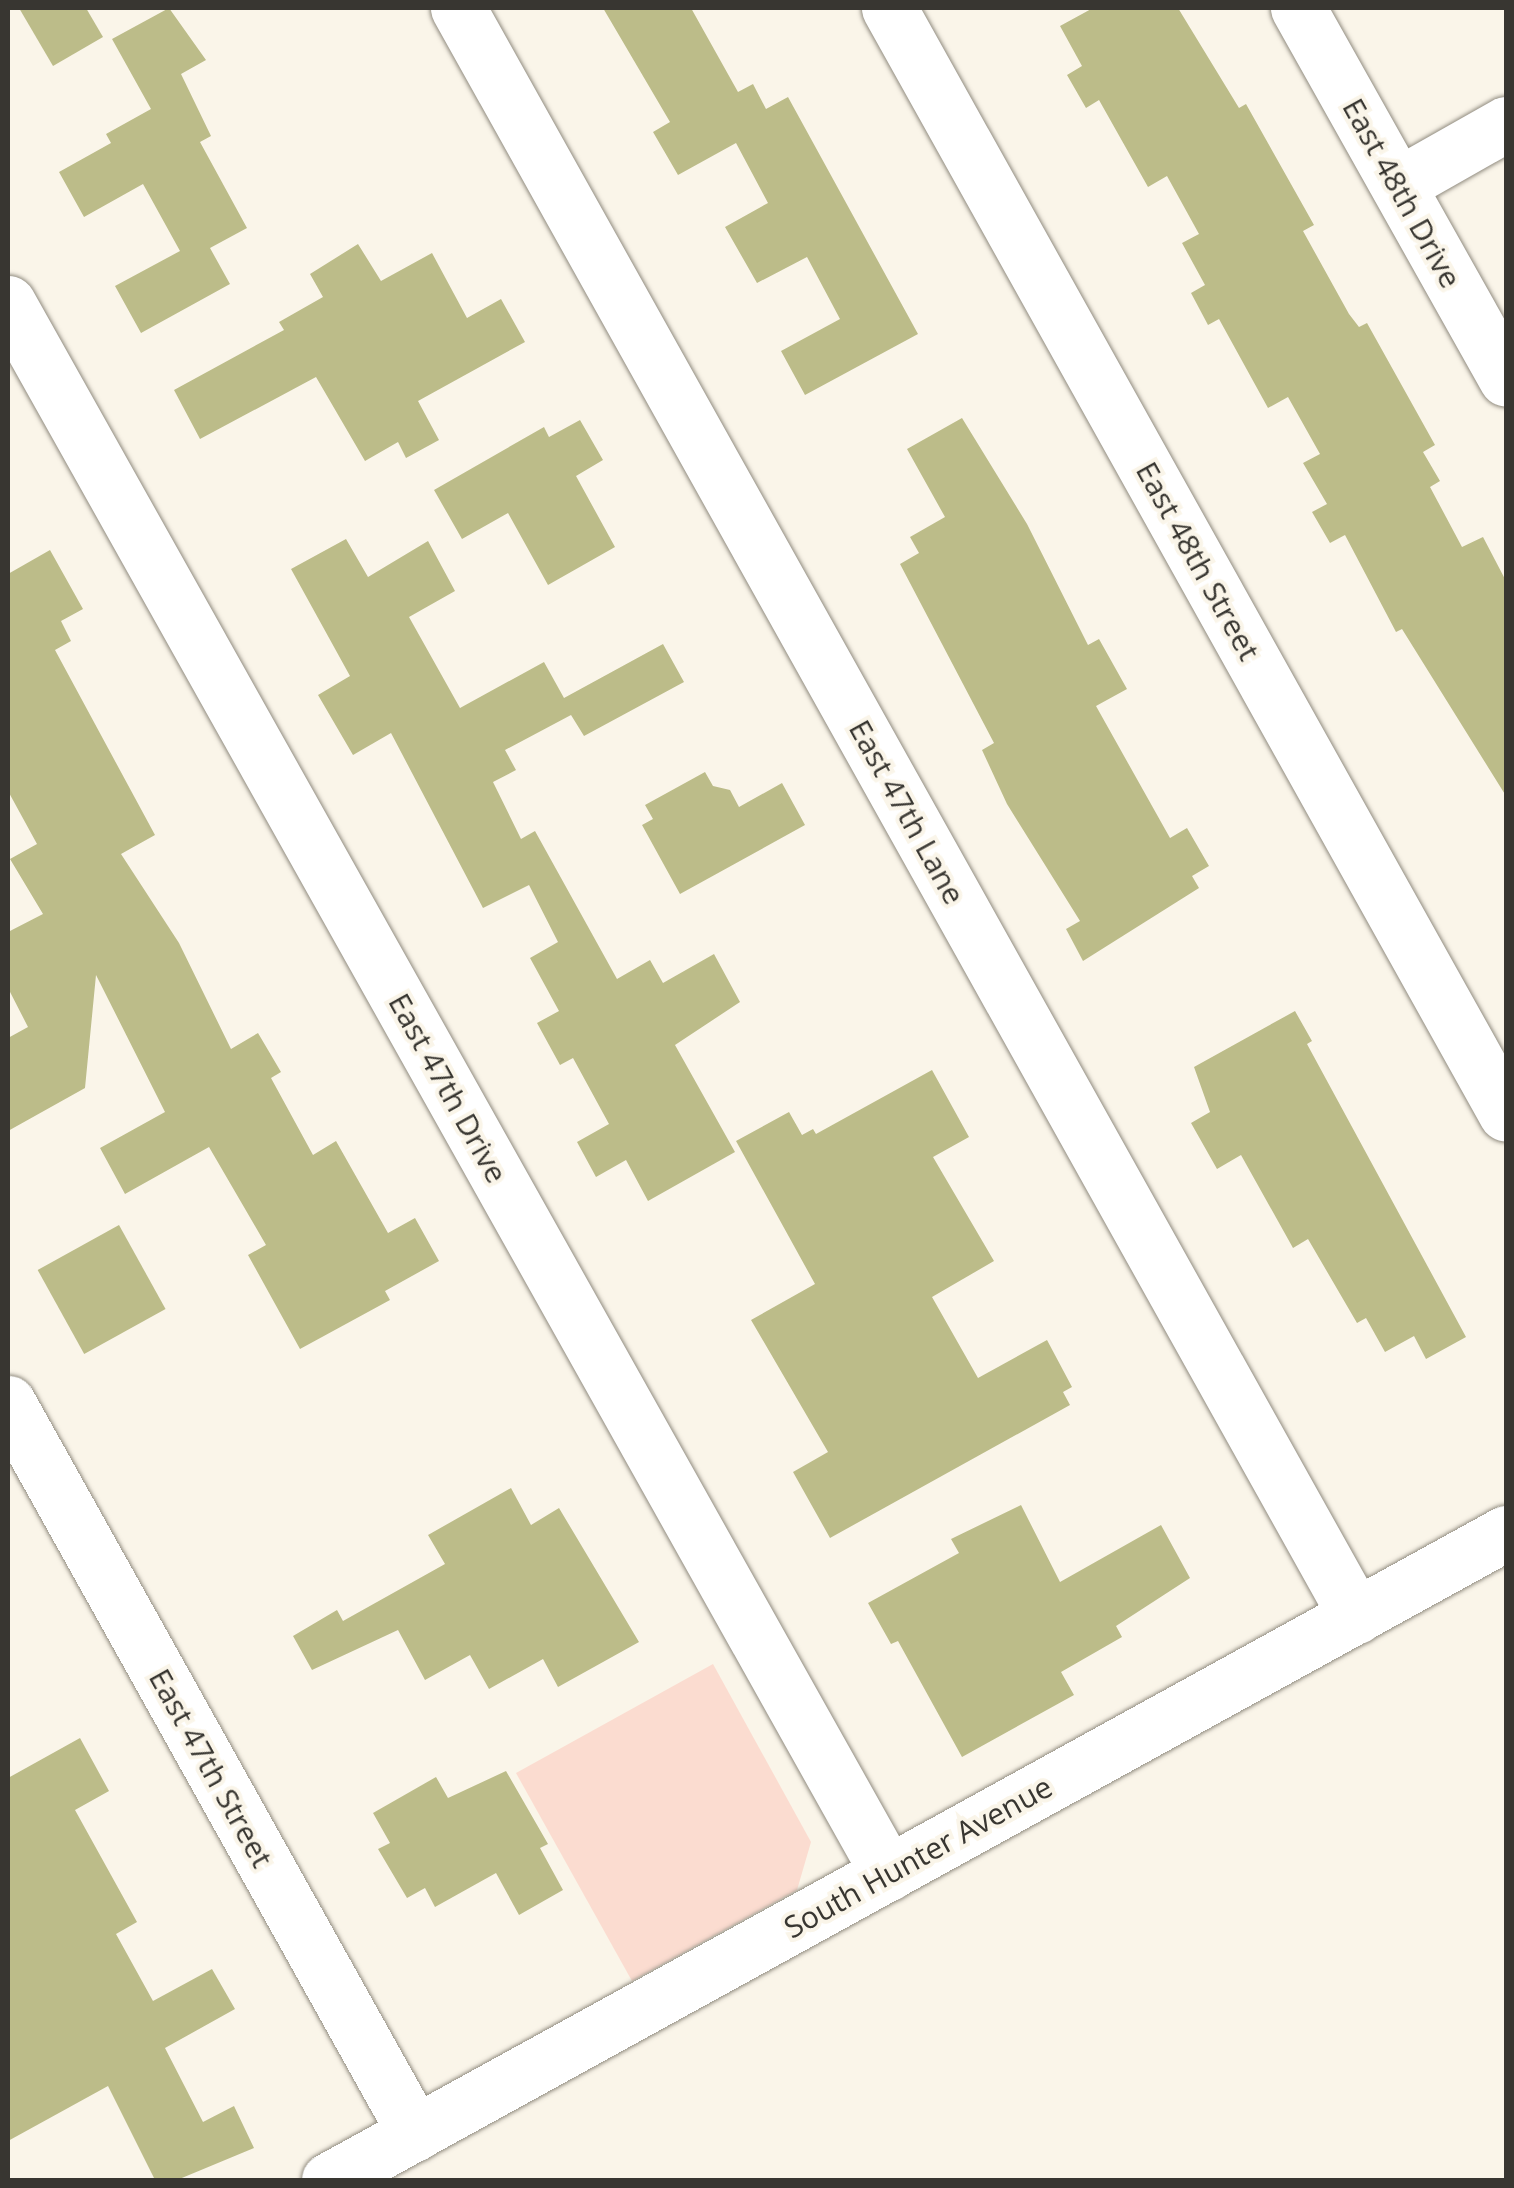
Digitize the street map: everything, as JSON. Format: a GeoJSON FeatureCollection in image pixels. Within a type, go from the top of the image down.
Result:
{"type":"FeatureCollection","features":[{"type":"Feature","properties":{"kind":"street","name":"East 47th Lane"},"geometry":{"type":"LineString","coordinates":[[458,8],[1356,1616]]}},
{"type":"Feature","properties":{"kind":"street","name":"East 48th Street"},"geometry":{"type":"LineString","coordinates":[[889,8],[1506,1114]]}},
{"type":"Feature","properties":{"kind":"street","name":"East 48th Drive"},"geometry":{"type":"LineString","coordinates":[[1298,8],[1506,380]]}},
{"type":"Feature","properties":{"kind":"street"},"geometry":{"type":"LineString","coordinates":[[1398,185],[1506,124]]}},
{"type":"Feature","properties":{"kind":"street","name":"East 47th Drive"},"geometry":{"type":"LineString","coordinates":[[8,303],[888,1873]]}},
{"type":"Feature","properties":{"kind":"street","name":"East 47th Street"},"geometry":{"type":"LineString","coordinates":[[8,1403],[416,2133]]}},
{"type":"Feature","properties":{"kind":"street","name":"South Hunter Avenue"},"geometry":{"type":"LineString","coordinates":[[328,2180],[1506,1533]]}},
{"type":"Feature","properties":{"kind":"shaded area"},"geometry":{"type":"Polygon","coordinates":[[[713,1664],[811,1842],[797,1890],[632,1981],[516,1773],[713,1664]]]}},
{"type":"Feature","properties":{"kind":"building"},"geometry":{"type":"Polygon","coordinates":[[[19,8],[86,8],[103,37],[53,66],[19,8]]]}},
{"type":"Feature","properties":{"kind":"building"},"geometry":{"type":"Polygon","coordinates":[[[169,8],[206,60],[181,74],[211,136],[200,142],[247,228],[210,248],[230,284],[141,333],[115,286],[180,251],[143,184],[84,217],[59,172],[111,143],[106,134],[151,109],[112,39],[169,8]]]}},
{"type":"Feature","properties":{"kind":"building"},"geometry":{"type":"Polygon","coordinates":[[[603,8],[691,8],[738,92],[753,84],[766,109],[788,97],[918,334],[805,395],[781,351],[840,319],[807,257],[757,283],[725,227],[768,203],[736,143],[678,175],[653,132],[670,122],[603,8]]]}},
{"type":"Feature","properties":{"kind":"building"},"geometry":{"type":"Polygon","coordinates":[[[1093,8],[1178,8],[1239,108],[1246,104],[1314,225],[1303,231],[1349,314],[1359,327],[1367,323],[1435,445],[1423,452],[1440,481],[1430,487],[1462,547],[1483,537],[1506,581],[1506,796],[1402,629],[1396,632],[1345,535],[1330,543],[1312,512],[1327,504],[1303,463],[1320,454],[1288,397],[1268,408],[1219,319],[1208,325],[1191,293],[1205,285],[1182,243],[1199,234],[1167,176],[1148,187],[1099,100],[1086,108],[1067,75],[1082,66],[1060,26],[1093,8]]]}},
{"type":"Feature","properties":{"kind":"building"},"geometry":{"type":"Polygon","coordinates":[[[358,244],[381,281],[432,253],[467,318],[501,299],[525,342],[418,401],[439,440],[406,458],[398,442],[365,461],[316,377],[200,439],[174,390],[284,330],[279,322],[323,297],[310,274],[358,244]]]}},
{"type":"Feature","properties":{"kind":"building"},"geometry":{"type":"Polygon","coordinates":[[[962,418],[1027,524],[1088,645],[1099,639],[1127,689],[1096,706],[1170,838],[1187,828],[1209,866],[1192,876],[1199,888],[1083,961],[1066,929],[1080,921],[1007,804],[982,750],[994,743],[900,564],[919,553],[910,537],[945,517],[907,449],[962,418]]]}},
{"type":"Feature","properties":{"kind":"building"},"geometry":{"type":"Polygon","coordinates":[[[580,420],[603,460],[576,476],[615,547],[548,585],[508,513],[462,539],[434,490],[544,427],[549,437],[580,420]]]}},
{"type":"Feature","properties":{"kind":"building"},"geometry":{"type":"Polygon","coordinates":[[[346,539],[368,577],[428,541],[455,591],[409,617],[460,708],[544,662],[564,698],[663,644],[684,682],[584,736],[571,715],[505,750],[516,770],[493,782],[521,839],[535,831],[617,979],[650,960],[663,983],[714,954],[740,1002],[675,1045],[735,1152],[648,1201],[626,1160],[596,1177],[577,1142],[609,1124],[573,1058],[560,1065],[537,1023],[559,1011],[530,958],[558,942],[529,885],[483,908],[391,733],[353,755],[318,695],[350,676],[291,569],[346,539]]]}},
{"type":"Feature","properties":{"kind":"building"},"geometry":{"type":"Polygon","coordinates":[[[50,550],[83,609],[61,621],[71,641],[55,650],[155,835],[121,854],[179,943],[231,1049],[258,1033],[281,1072],[271,1078],[313,1155],[336,1141],[388,1233],[415,1218],[439,1261],[385,1291],[390,1300],[300,1349],[248,1255],[266,1245],[209,1147],[125,1194],[100,1148],[165,1112],[96,975],[85,1088],[8,1131],[8,1038],[28,1027],[8,988],[8,932],[43,914],[10,859],[37,844],[8,791],[8,574],[50,550]]]}},
{"type":"Feature","properties":{"kind":"building"},"geometry":{"type":"Polygon","coordinates":[[[705,772],[713,786],[730,790],[739,807],[782,783],[805,825],[680,894],[642,825],[653,819],[645,805],[705,772]]]}},
{"type":"Feature","properties":{"kind":"building"},"geometry":{"type":"Polygon","coordinates":[[[1295,1011],[1312,1041],[1307,1044],[1466,1337],[1426,1359],[1414,1336],[1385,1352],[1366,1318],[1357,1323],[1308,1239],[1293,1248],[1241,1155],[1217,1169],[1191,1123],[1210,1112],[1194,1067],[1295,1011]]]}},
{"type":"Feature","properties":{"kind":"building"},"geometry":{"type":"Polygon","coordinates":[[[932,1070],[969,1137],[933,1157],[994,1261],[932,1297],[978,1378],[1047,1340],[1072,1387],[1063,1392],[1070,1405],[830,1538],[793,1472],[828,1452],[751,1320],[815,1284],[736,1141],[789,1112],[802,1135],[813,1129],[816,1134],[932,1070]]]}},
{"type":"Feature","properties":{"kind":"building"},"geometry":{"type":"Polygon","coordinates":[[[119,1225],[166,1309],[84,1354],[38,1270],[119,1225]]]}},
{"type":"Feature","properties":{"kind":"building"},"geometry":{"type":"Polygon","coordinates":[[[511,1488],[531,1525],[559,1508],[639,1642],[558,1687],[543,1659],[489,1689],[470,1655],[425,1680],[398,1630],[312,1670],[293,1636],[337,1610],[343,1621],[445,1564],[428,1535],[511,1488]]]}},
{"type":"Feature","properties":{"kind":"building"},"geometry":{"type":"Polygon","coordinates":[[[1021,1505],[1060,1582],[1161,1525],[1190,1578],[1116,1626],[1122,1637],[1061,1672],[1074,1695],[962,1757],[898,1641],[891,1644],[868,1603],[959,1553],[951,1539],[1021,1505]]]}},
{"type":"Feature","properties":{"kind":"building"},"geometry":{"type":"Polygon","coordinates":[[[80,1738],[109,1791],[75,1810],[137,1922],[116,1934],[153,2001],[212,1969],[235,2009],[165,2048],[203,2122],[234,2106],[254,2148],[177,2180],[155,2180],[108,2086],[8,2141],[8,1778],[80,1738]]]}},
{"type":"Feature","properties":{"kind":"building"},"geometry":{"type":"Polygon","coordinates":[[[506,1771],[548,1844],[540,1848],[563,1890],[519,1915],[496,1873],[435,1907],[425,1888],[407,1898],[378,1849],[390,1843],[373,1813],[436,1777],[448,1798],[506,1771]]]}}]}
